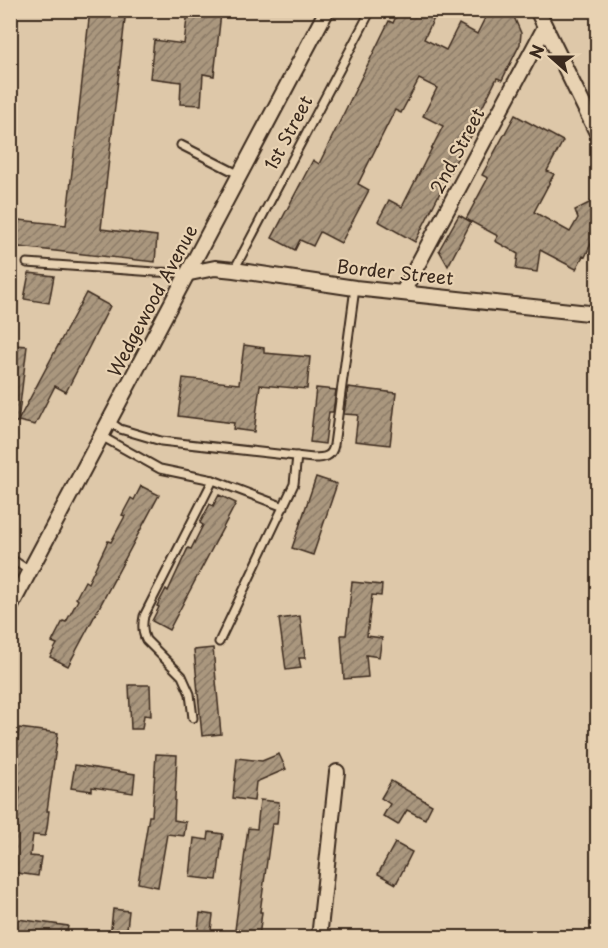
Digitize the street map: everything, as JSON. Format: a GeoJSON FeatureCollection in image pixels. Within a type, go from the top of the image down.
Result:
{"type":"FeatureCollection","features":[{"type":"Feature","properties":{"kind":"street","name":"Wedgewood Avenue"},"geometry":{"type":"LineString","coordinates":[[10,608],[190,273],[327,10]]}},
{"type":"Feature","properties":{"kind":"street"},"geometry":{"type":"LineString","coordinates":[[537,10],[597,135]]}},
{"type":"Feature","properties":{"kind":"street","name":"2nd Street"},"geometry":{"type":"LineString","coordinates":[[403,292],[544,27]]}},
{"type":"Feature","properties":{"kind":"street","name":"Border Street"},"geometry":{"type":"LineString","coordinates":[[190,273],[215,268],[355,288],[597,315]]}},
{"type":"Feature","properties":{"kind":"street"},"geometry":{"type":"LineString","coordinates":[[319,938],[337,772]]}},
{"type":"Feature","properties":{"kind":"lane","name":"1st Street"},"geometry":{"type":"LineString","coordinates":[[234,270],[371,10]]}},
{"type":"Feature","properties":{"kind":"lane"},"geometry":{"type":"LineString","coordinates":[[181,145],[240,175]]}},
{"type":"Feature","properties":{"kind":"lane"},"geometry":{"type":"LineString","coordinates":[[27,263],[190,273]]}},
{"type":"Feature","properties":{"kind":"lane"},"geometry":{"type":"LineString","coordinates":[[110,422],[126,431],[161,441],[297,456],[320,458],[328,456],[332,452],[355,288]]}},
{"type":"Feature","properties":{"kind":"lane"},"geometry":{"type":"LineString","coordinates":[[10,312],[11,304]]}},
{"type":"Feature","properties":{"kind":"lane"},"geometry":{"type":"LineString","coordinates":[[101,436],[160,469],[213,480],[284,507]]}},
{"type":"Feature","properties":{"kind":"lane"},"geometry":{"type":"LineString","coordinates":[[219,642],[294,484],[297,456]]}},
{"type":"Feature","properties":{"kind":"lane"},"geometry":{"type":"LineString","coordinates":[[193,718],[190,694],[182,676],[146,640],[142,622],[213,480]]}},
{"type":"Feature","properties":{"kind":"lane"},"geometry":{"type":"LineString","coordinates":[[10,558],[31,572]]}},
{"type":"Feature","properties":{"kind":"building"},"geometry":{"type":"Polygon","coordinates":[[[90,10],[126,10],[101,229],[157,236],[155,262],[10,246],[10,219],[66,225],[90,10]]]}},
{"type":"Feature","properties":{"kind":"building"},"geometry":{"type":"Polygon","coordinates":[[[188,10],[221,13],[214,76],[203,74],[201,105],[180,104],[181,82],[150,78],[154,40],[184,44],[188,10]]]}},
{"type":"Feature","properties":{"kind":"building"},"geometry":{"type":"Polygon","coordinates":[[[399,10],[438,10],[424,39],[446,50],[459,24],[477,34],[489,10],[511,10],[521,33],[520,44],[502,80],[497,78],[479,114],[482,115],[469,140],[467,139],[415,242],[378,221],[389,200],[402,207],[443,126],[423,116],[437,88],[419,79],[401,113],[395,110],[358,184],[369,190],[341,243],[320,232],[313,246],[300,240],[295,250],[272,238],[313,160],[319,164],[389,21],[393,23],[399,10]]]}},
{"type":"Feature","properties":{"kind":"building"},"geometry":{"type":"Polygon","coordinates":[[[515,115],[563,141],[547,171],[554,174],[534,212],[570,232],[578,218],[575,210],[597,199],[597,231],[585,257],[583,256],[576,269],[540,250],[537,272],[516,269],[518,254],[495,241],[498,236],[466,219],[488,178],[482,175],[515,115]]]}},
{"type":"Feature","properties":{"kind":"building"},"geometry":{"type":"Polygon","coordinates":[[[459,215],[471,222],[448,266],[439,250],[459,215]]]}},
{"type":"Feature","properties":{"kind":"building"},"geometry":{"type":"Polygon","coordinates":[[[29,273],[54,276],[49,303],[24,299],[29,273]]]}},
{"type":"Feature","properties":{"kind":"building"},"geometry":{"type":"Polygon","coordinates":[[[86,293],[110,306],[66,392],[55,386],[35,425],[18,421],[86,293]]]}},
{"type":"Feature","properties":{"kind":"building"},"geometry":{"type":"Polygon","coordinates":[[[15,345],[27,346],[18,422],[10,422],[10,385],[15,345]]]}},
{"type":"Feature","properties":{"kind":"building"},"geometry":{"type":"Polygon","coordinates":[[[244,345],[264,348],[264,353],[310,357],[307,389],[260,385],[254,432],[233,429],[234,423],[178,416],[183,378],[239,384],[244,345]]]}},
{"type":"Feature","properties":{"kind":"building"},"geometry":{"type":"Polygon","coordinates":[[[348,387],[396,393],[390,445],[355,441],[358,415],[344,414],[348,387]]]}},
{"type":"Feature","properties":{"kind":"building"},"geometry":{"type":"Polygon","coordinates":[[[316,388],[336,390],[333,412],[329,412],[325,444],[310,442],[316,388]]]}},
{"type":"Feature","properties":{"kind":"building"},"geometry":{"type":"Polygon","coordinates":[[[316,477],[337,484],[313,555],[292,548],[316,477]]]}},
{"type":"Feature","properties":{"kind":"building"},"geometry":{"type":"Polygon","coordinates":[[[141,486],[159,495],[68,666],[50,657],[57,644],[52,642],[78,600],[76,598],[85,581],[88,583],[108,541],[111,542],[125,516],[122,515],[131,498],[134,500],[141,486]]]}},
{"type":"Feature","properties":{"kind":"building"},"geometry":{"type":"Polygon","coordinates":[[[219,495],[236,503],[169,630],[152,621],[159,607],[157,606],[166,589],[168,591],[188,548],[191,549],[203,525],[200,523],[210,504],[213,506],[219,495]]]}},
{"type":"Feature","properties":{"kind":"building"},"geometry":{"type":"Polygon","coordinates":[[[352,582],[382,585],[381,596],[372,595],[367,636],[382,638],[379,657],[366,655],[368,677],[344,679],[341,635],[346,635],[352,582]]]}},
{"type":"Feature","properties":{"kind":"building"},"geometry":{"type":"Polygon","coordinates":[[[300,616],[305,658],[299,658],[301,668],[286,670],[279,619],[300,616]]]}},
{"type":"Feature","properties":{"kind":"building"},"geometry":{"type":"Polygon","coordinates":[[[213,648],[221,734],[202,736],[194,650],[213,648]]]}},
{"type":"Feature","properties":{"kind":"building"},"geometry":{"type":"Polygon","coordinates":[[[129,685],[150,685],[151,716],[144,715],[142,729],[131,729],[129,685]]]}},
{"type":"Feature","properties":{"kind":"building"},"geometry":{"type":"Polygon","coordinates":[[[19,728],[58,733],[47,811],[49,811],[47,828],[45,836],[33,835],[30,856],[41,857],[38,876],[10,872],[10,807],[18,808],[20,787],[10,785],[10,765],[15,766],[19,728]]]}},
{"type":"Feature","properties":{"kind":"building"},"geometry":{"type":"Polygon","coordinates":[[[156,754],[177,755],[174,820],[186,822],[184,836],[167,834],[158,887],[138,883],[149,816],[152,816],[156,754]]]}},
{"type":"Feature","properties":{"kind":"building"},"geometry":{"type":"Polygon","coordinates":[[[279,754],[286,769],[256,782],[254,801],[233,798],[237,758],[262,761],[279,754]]]}},
{"type":"Feature","properties":{"kind":"building"},"geometry":{"type":"Polygon","coordinates":[[[75,765],[135,774],[133,793],[92,787],[92,791],[71,788],[75,765]]]}},
{"type":"Feature","properties":{"kind":"building"},"geometry":{"type":"Polygon","coordinates":[[[391,781],[432,805],[425,819],[407,810],[398,825],[383,816],[390,804],[381,798],[391,781]]]}},
{"type":"Feature","properties":{"kind":"building"},"geometry":{"type":"Polygon","coordinates":[[[260,800],[279,802],[277,824],[272,824],[260,912],[262,912],[259,938],[234,938],[248,828],[257,829],[260,800]]]}},
{"type":"Feature","properties":{"kind":"building"},"geometry":{"type":"Polygon","coordinates":[[[209,832],[223,834],[217,880],[190,877],[194,838],[208,840],[209,832]]]}},
{"type":"Feature","properties":{"kind":"building"},"geometry":{"type":"Polygon","coordinates":[[[395,843],[412,852],[396,884],[378,874],[395,843]]]}},
{"type":"Feature","properties":{"kind":"building"},"geometry":{"type":"Polygon","coordinates":[[[113,909],[129,911],[126,938],[110,938],[113,909]]]}},
{"type":"Feature","properties":{"kind":"building"},"geometry":{"type":"Polygon","coordinates":[[[200,913],[213,915],[210,938],[197,938],[200,913]]]}},
{"type":"Feature","properties":{"kind":"building"},"geometry":{"type":"Polygon","coordinates":[[[10,918],[68,926],[66,938],[10,938],[10,918]]]}}]}
